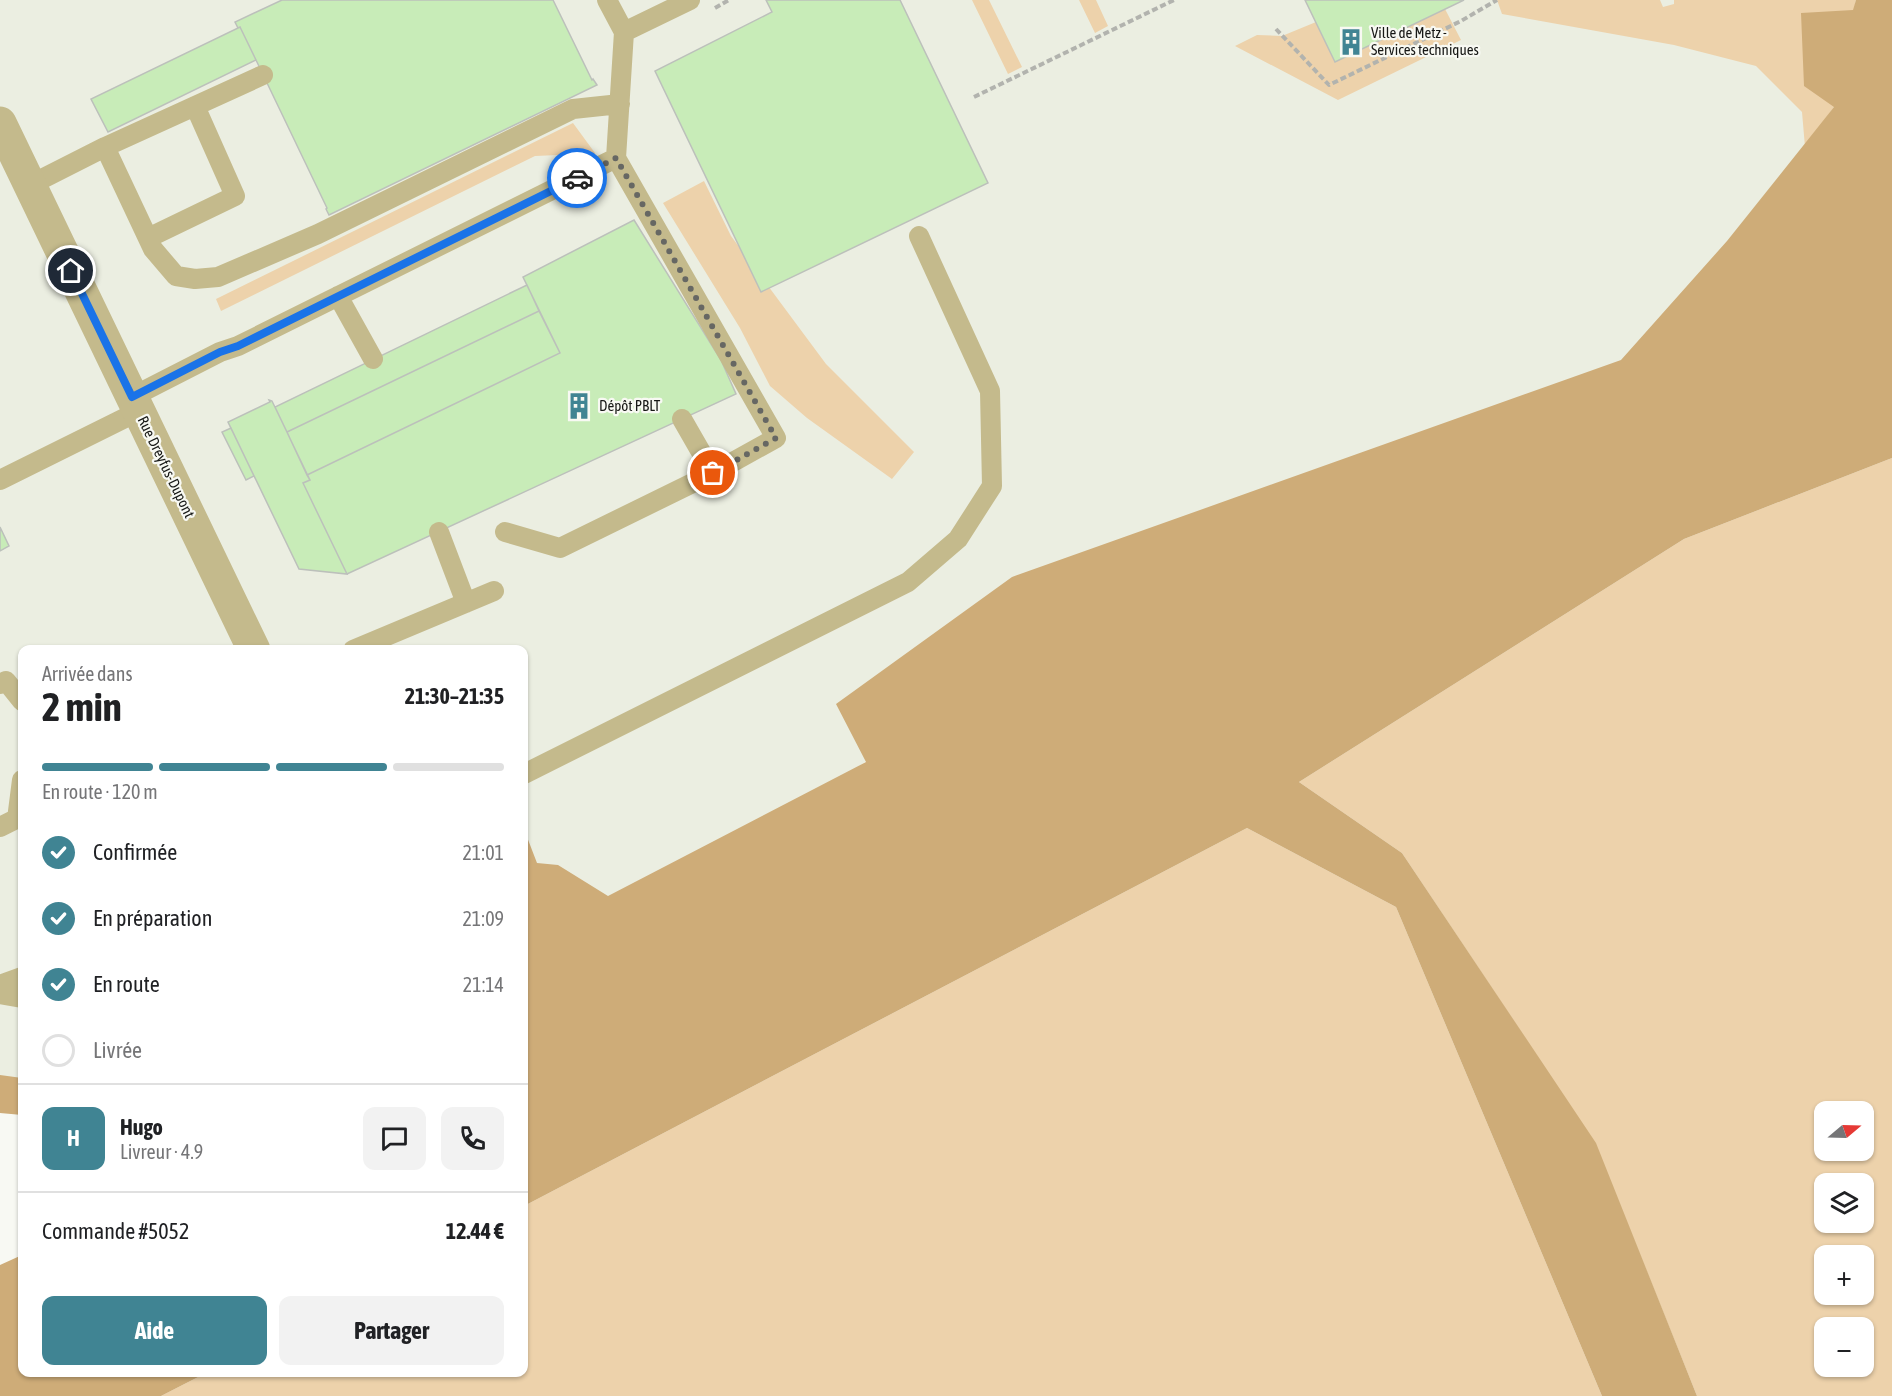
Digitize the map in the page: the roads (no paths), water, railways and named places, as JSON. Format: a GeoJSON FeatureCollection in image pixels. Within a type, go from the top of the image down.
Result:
{"type":"FeatureCollection","features":[{"type":"Feature","properties":{"kind":"street","name":"Rue Dreyfus-Dupont"},"geometry":{"type":"LineString","coordinates":[[2,131],[252,645]]}},
{"type":"Feature","properties":{"kind":"lane"},"geometry":{"type":"LineString","coordinates":[[505,532],[560,548],[713,473],[776,438],[616,158],[624,32],[607,0]]}},
{"type":"Feature","properties":{"kind":"lane"},"geometry":{"type":"LineString","coordinates":[[624,32],[690,0]]}},
{"type":"Feature","properties":{"kind":"lane"},"geometry":{"type":"LineString","coordinates":[[30,185],[105,147],[263,75]]}},
{"type":"Feature","properties":{"kind":"lane"},"geometry":{"type":"LineString","coordinates":[[105,147],[153,249],[176,276],[195,279],[218,277],[318,234],[573,109],[620,104]]}},
{"type":"Feature","properties":{"kind":"lane"},"geometry":{"type":"LineString","coordinates":[[148,238],[235,196],[195,106]]}},
{"type":"Feature","properties":{"kind":"lane"},"geometry":{"type":"LineString","coordinates":[[0,480],[135,404],[339,296],[616,158]]}},
{"type":"Feature","properties":{"kind":"lane"},"geometry":{"type":"LineString","coordinates":[[528,772],[908,582],[958,539],[992,486],[990,391],[919,236]]}},
{"type":"Feature","properties":{"kind":"lane"},"geometry":{"type":"LineString","coordinates":[[339,296],[373,359]]}},
{"type":"Feature","properties":{"kind":"lane"},"geometry":{"type":"LineString","coordinates":[[682,419],[713,473]]}},
{"type":"Feature","properties":{"kind":"lane"},"geometry":{"type":"LineString","coordinates":[[439,532],[466,603]]}},
{"type":"Feature","properties":{"kind":"lane"},"geometry":{"type":"LineString","coordinates":[[370,645],[494,591]]}},
{"type":"Feature","properties":{"kind":"lane"},"geometry":{"type":"LineString","coordinates":[[0,684],[6,681],[18,696]]}},
{"type":"Feature","properties":{"kind":"lane"},"geometry":{"type":"LineString","coordinates":[[13,821],[18,798]]}},
{"type":"Feature","properties":{"kind":"lane"},"geometry":{"type":"LineString","coordinates":[[0,985],[18,978]]}},
{"type":"Feature","properties":{"kind":"lane"},"geometry":{"type":"LineString","coordinates":[[0,994],[18,997]]}},
{"type":"Feature","properties":{"kind":"place","name":"Ville de Metz - Services techniques"},"geometry":{"type":"Point","coordinates":[1351,42]}},
{"type":"Feature","properties":{"kind":"place","name":"Dépôt PBLT"},"geometry":{"type":"Point","coordinates":[579,406]}}]}
